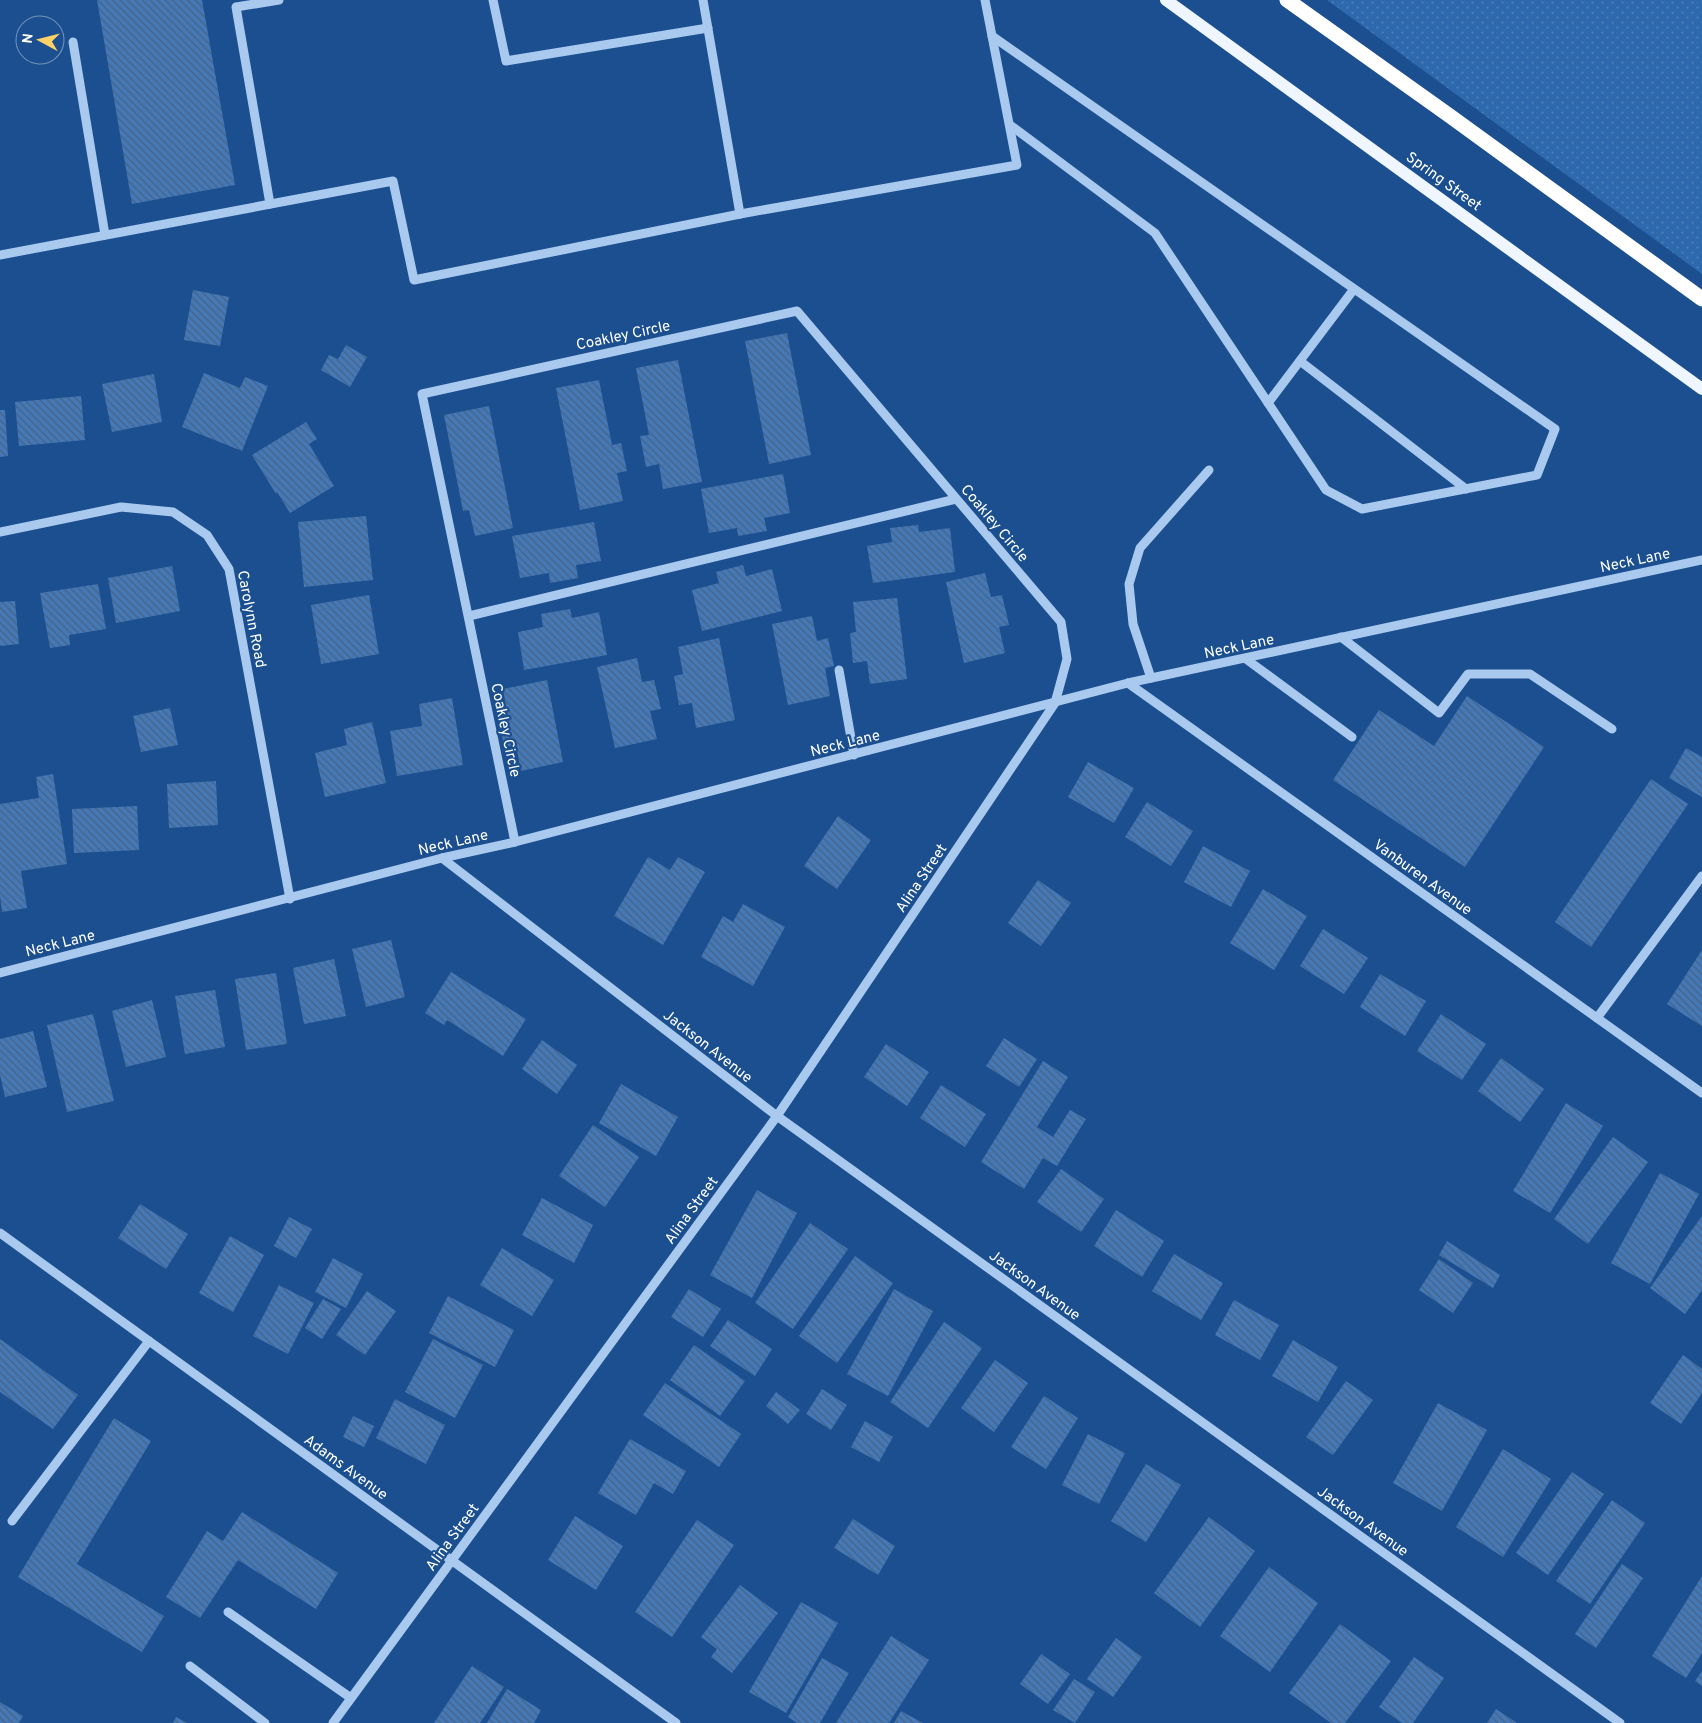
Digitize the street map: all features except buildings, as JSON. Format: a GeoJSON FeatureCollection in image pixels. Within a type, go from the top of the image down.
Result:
{"type":"FeatureCollection","features":[{"type":"Feature","properties":{"kind":"highway"},"geometry":{"type":"LineString","coordinates":[[1287,0],[1702,299]]}},
{"type":"Feature","properties":{"kind":"main road","name":"Spring Street"},"geometry":{"type":"LineString","coordinates":[[1166,0],[1702,389]]}},
{"type":"Feature","properties":{"kind":"street"},"geometry":{"type":"LineString","coordinates":[[270,204],[236,7],[279,0]]}},
{"type":"Feature","properties":{"kind":"street"},"geometry":{"type":"LineString","coordinates":[[493,0],[506,61],[708,28]]}},
{"type":"Feature","properties":{"kind":"street"},"geometry":{"type":"LineString","coordinates":[[703,0],[740,214]]}},
{"type":"Feature","properties":{"kind":"street"},"geometry":{"type":"LineString","coordinates":[[0,255],[393,181],[414,280],[740,214],[1017,166],[985,0]]}},
{"type":"Feature","properties":{"kind":"street"},"geometry":{"type":"LineString","coordinates":[[992,36],[1555,429],[1537,474],[1362,509],[1326,490],[1155,233],[1010,125]]}},
{"type":"Feature","properties":{"kind":"street"},"geometry":{"type":"LineString","coordinates":[[73,42],[105,235]]}},
{"type":"Feature","properties":{"kind":"street"},"geometry":{"type":"LineString","coordinates":[[1268,403],[1354,289]]}},
{"type":"Feature","properties":{"kind":"street","name":"Coakley Circle"},"geometry":{"type":"LineString","coordinates":[[515,842],[422,394],[797,311],[1061,622],[1067,659],[1055,703]]}},
{"type":"Feature","properties":{"kind":"street"},"geometry":{"type":"LineString","coordinates":[[1300,361],[1466,489]]}},
{"type":"Feature","properties":{"kind":"street"},"geometry":{"type":"LineString","coordinates":[[1151,678],[1134,624],[1129,584],[1140,548],[1209,470]]}},
{"type":"Feature","properties":{"kind":"street"},"geometry":{"type":"LineString","coordinates":[[469,616],[956,499]]}},
{"type":"Feature","properties":{"kind":"street","name":"Carolynn Road"},"geometry":{"type":"LineString","coordinates":[[0,532],[121,507],[174,512],[207,535],[229,569],[290,899]]}},
{"type":"Feature","properties":{"kind":"street","name":"Neck Lane"},"geometry":{"type":"LineString","coordinates":[[0,973],[442,858],[515,842],[854,755],[1128,683],[1702,560]]}},
{"type":"Feature","properties":{"kind":"street"},"geometry":{"type":"LineString","coordinates":[[1341,637],[1439,713],[1468,674],[1530,674],[1612,729]]}},
{"type":"Feature","properties":{"kind":"street"},"geometry":{"type":"LineString","coordinates":[[1246,658],[1352,737]]}},
{"type":"Feature","properties":{"kind":"street"},"geometry":{"type":"LineString","coordinates":[[838,670],[854,755]]}},
{"type":"Feature","properties":{"kind":"street","name":"Vanburen Avenue"},"geometry":{"type":"LineString","coordinates":[[1128,683],[1702,1093]]}},
{"type":"Feature","properties":{"kind":"street","name":"Alina Street"},"geometry":{"type":"LineString","coordinates":[[333,1723],[777,1116],[1055,703]]}},
{"type":"Feature","properties":{"kind":"street","name":"Jackson Avenue"},"geometry":{"type":"LineString","coordinates":[[442,858],[777,1116],[1620,1723]]}},
{"type":"Feature","properties":{"kind":"street"},"geometry":{"type":"LineString","coordinates":[[1597,1018],[1702,876]]}},
{"type":"Feature","properties":{"kind":"street","name":"Adams Avenue"},"geometry":{"type":"LineString","coordinates":[[0,1233],[676,1723]]}},
{"type":"Feature","properties":{"kind":"street"},"geometry":{"type":"LineString","coordinates":[[12,1521],[149,1341]]}},
{"type":"Feature","properties":{"kind":"street"},"geometry":{"type":"LineString","coordinates":[[228,1612],[351,1698]]}},
{"type":"Feature","properties":{"kind":"street"},"geometry":{"type":"LineString","coordinates":[[190,1666],[265,1723]]}},
{"type":"Feature","properties":{"kind":"shaded area"},"geometry":{"type":"Polygon","coordinates":[[[1327,0],[1702,0],[1702,274],[1327,0]]]}}]}
